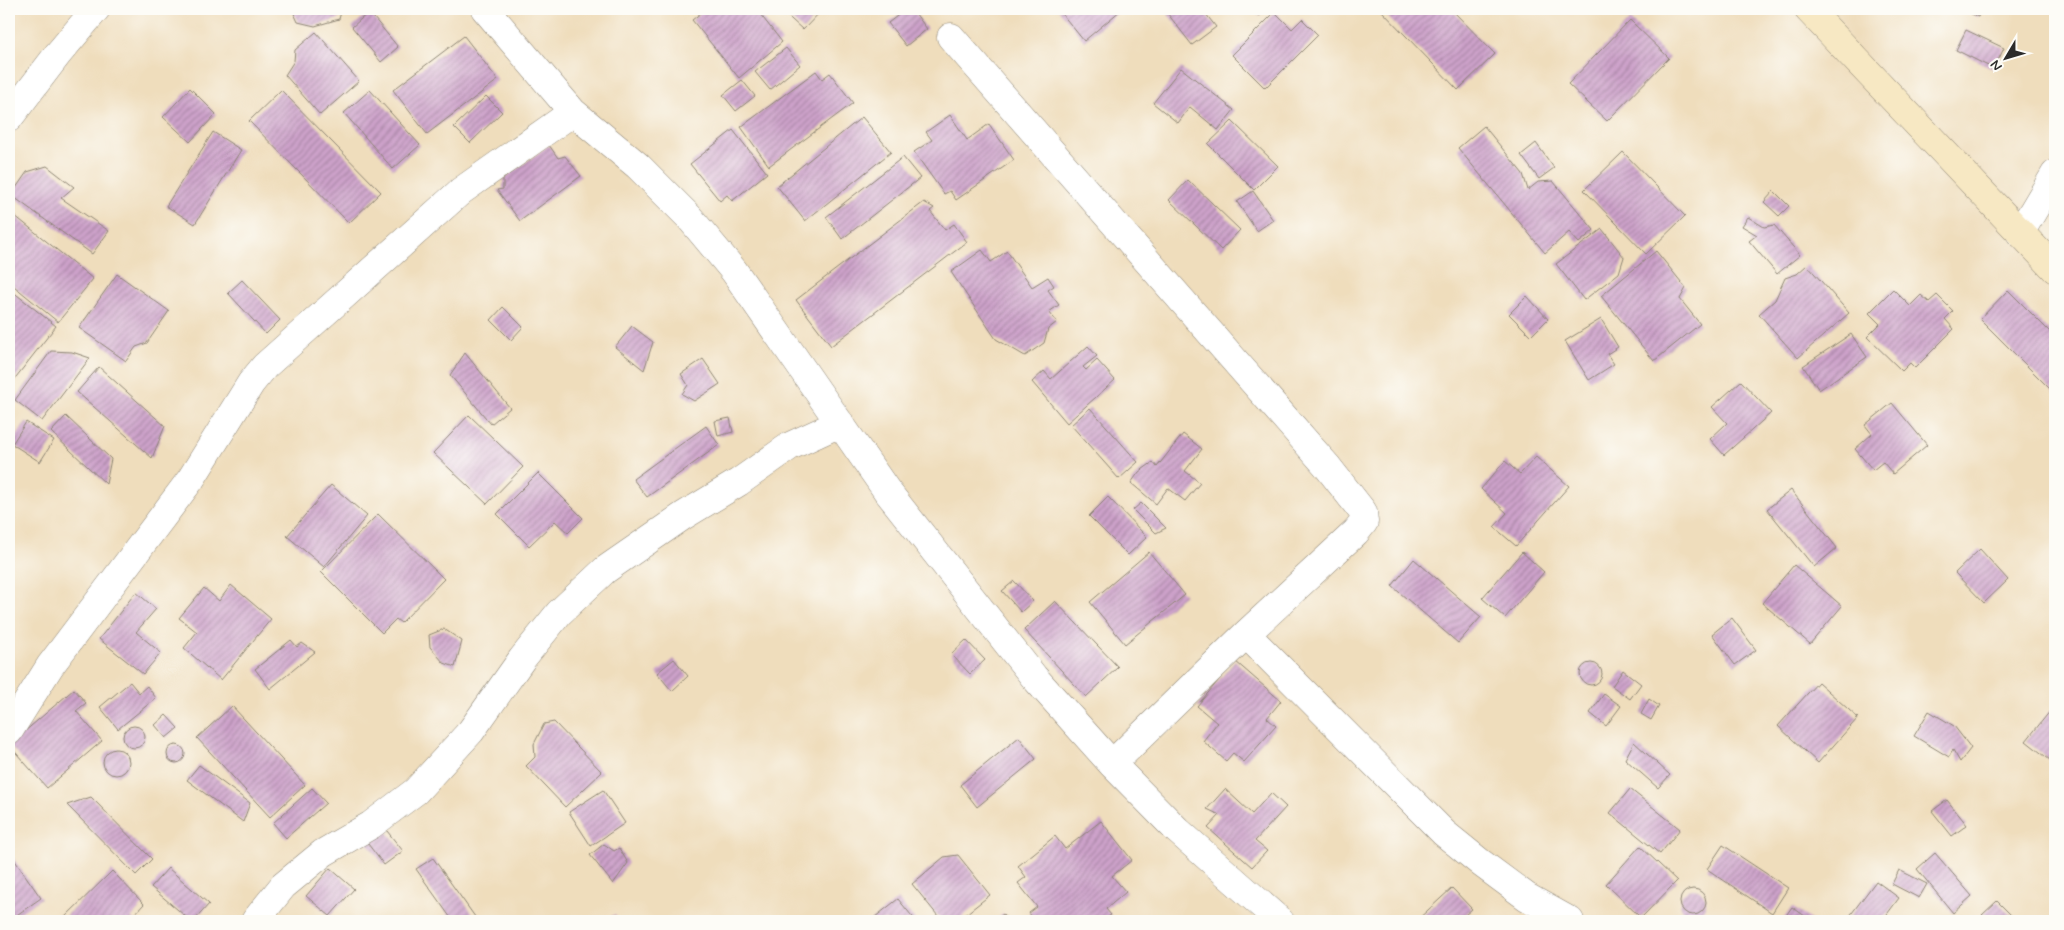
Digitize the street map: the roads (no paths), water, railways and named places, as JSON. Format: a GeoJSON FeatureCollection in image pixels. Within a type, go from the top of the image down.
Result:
{"type":"FeatureCollection","features":[{"type":"Feature","properties":{"kind":"street"},"geometry":{"type":"LineString","coordinates":[[9,118],[58,54],[96,9]]}},
{"type":"Feature","properties":{"kind":"street"},"geometry":{"type":"LineString","coordinates":[[485,9],[573,112],[638,166],[689,217],[734,271],[887,492],[1034,677],[1112,764],[1177,830],[1280,921]]}},
{"type":"Feature","properties":{"kind":"street"},"geometry":{"type":"LineString","coordinates":[[1808,9],[2055,269]]}},
{"type":"Feature","properties":{"kind":"street"},"geometry":{"type":"LineString","coordinates":[[952,37],[1314,451],[1363,512],[1364,522],[1356,532],[1246,634],[1112,764]]}},
{"type":"Feature","properties":{"kind":"street"},"geometry":{"type":"LineString","coordinates":[[9,731],[50,666],[191,480],[251,384],[265,366],[461,191],[573,112]]}},
{"type":"Feature","properties":{"kind":"street"},"geometry":{"type":"LineString","coordinates":[[2020,233],[2055,174]]}},
{"type":"Feature","properties":{"kind":"street"},"geometry":{"type":"LineString","coordinates":[[255,921],[283,886],[323,853],[371,825],[416,791],[471,730],[522,659],[559,613],[605,570],[683,516],[739,482],[790,446],[840,423]]}},
{"type":"Feature","properties":{"kind":"street"},"geometry":{"type":"LineString","coordinates":[[1246,634],[1444,833],[1527,897],[1570,921]]}}]}
